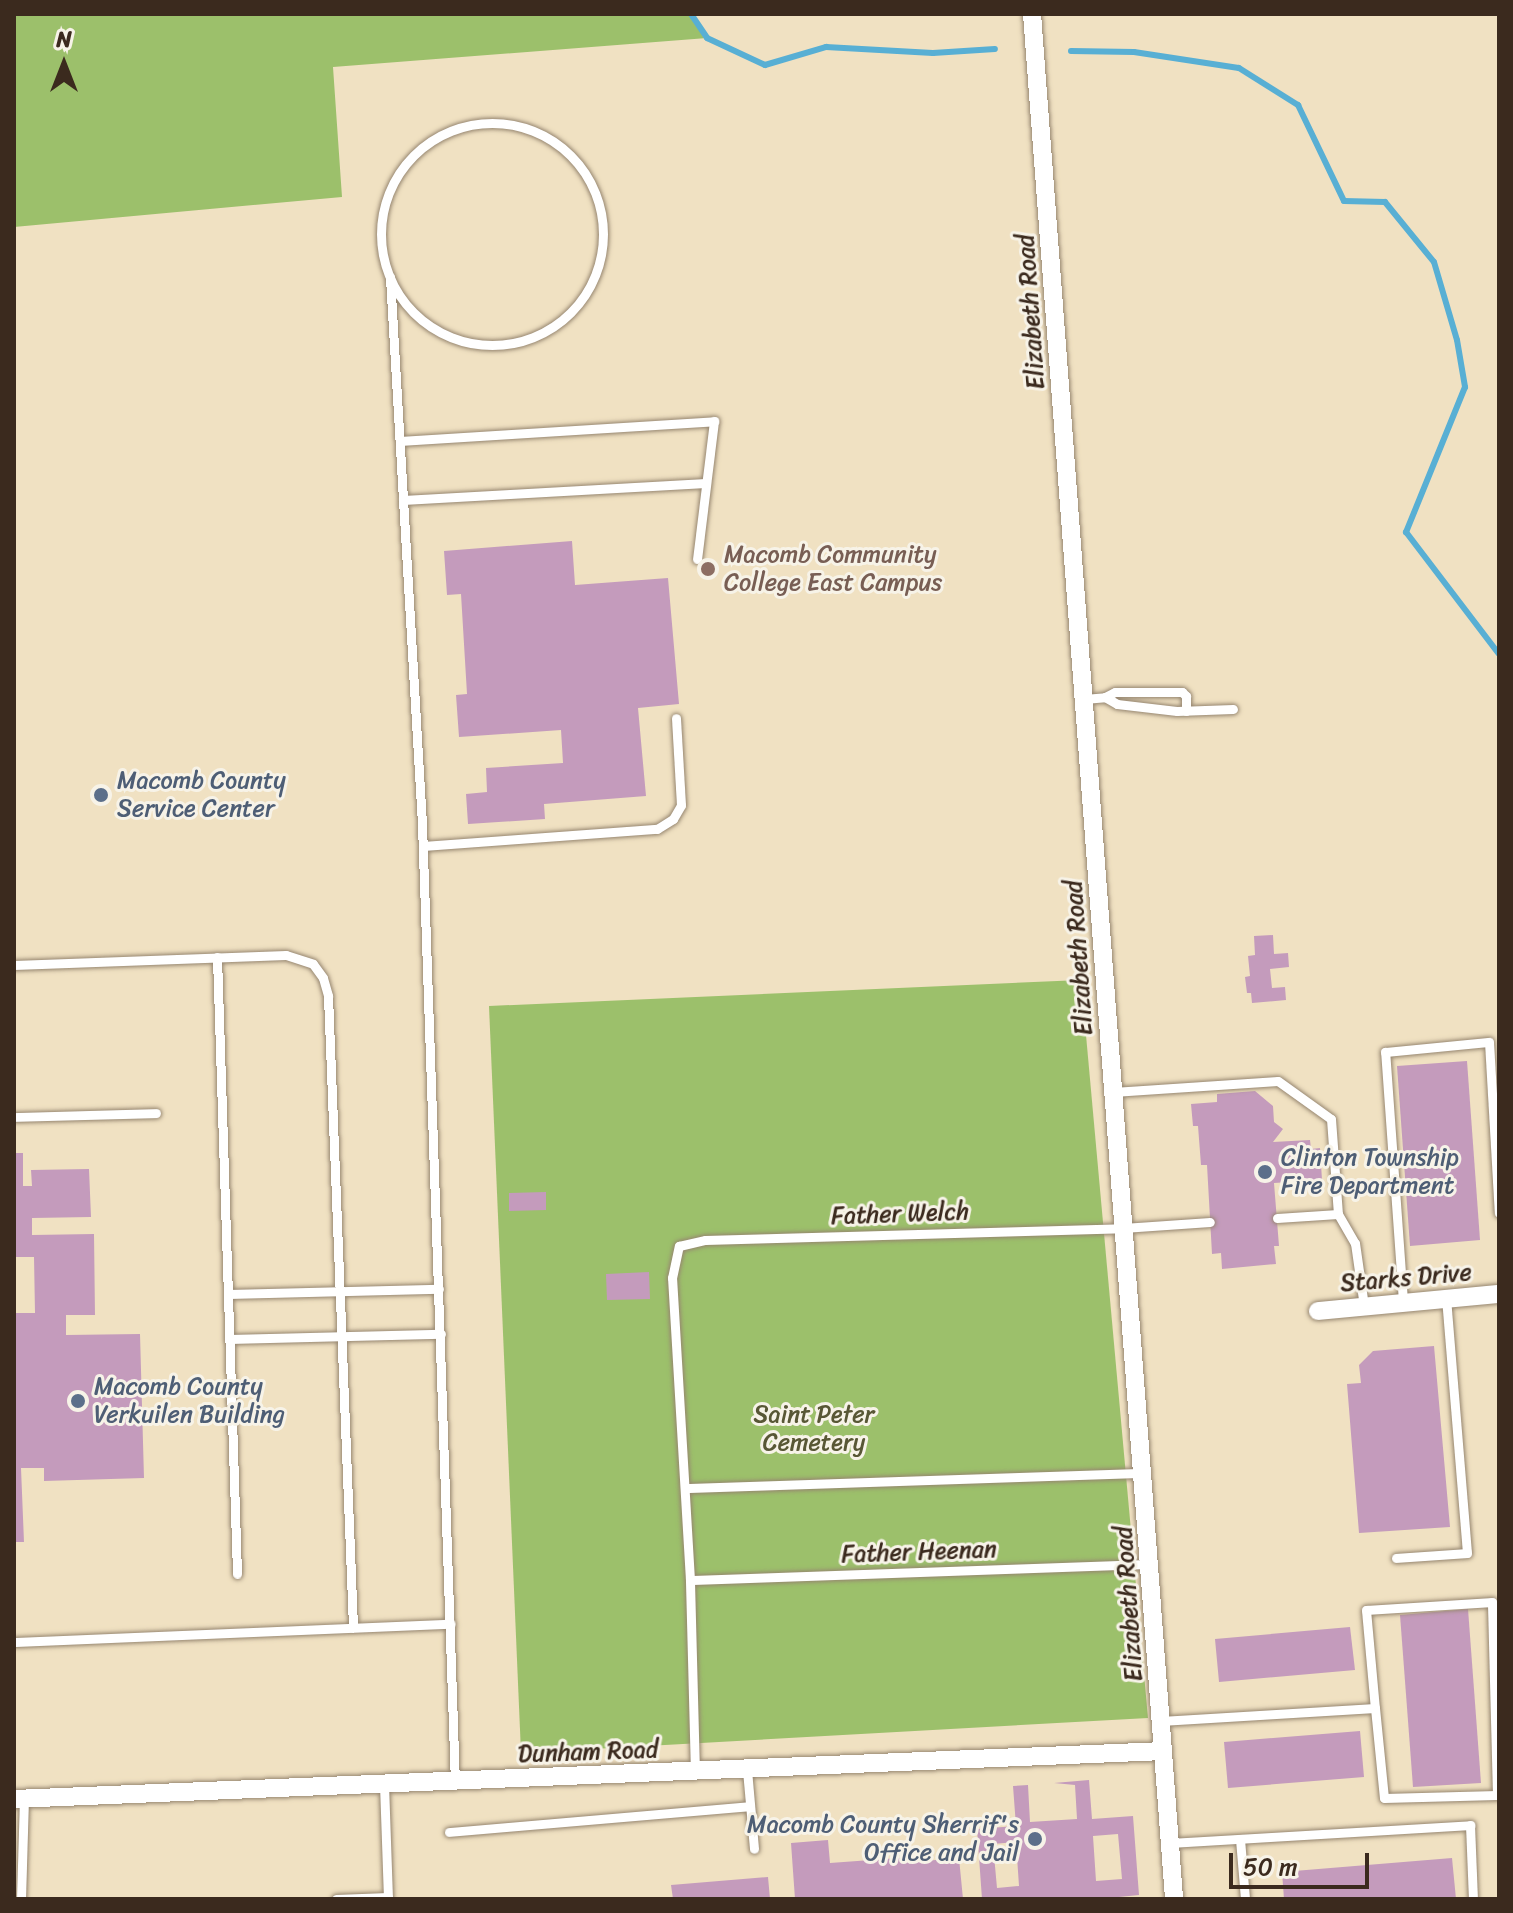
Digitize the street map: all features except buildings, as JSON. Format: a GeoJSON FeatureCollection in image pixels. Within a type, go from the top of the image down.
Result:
{"type":"FeatureCollection","features":[{"type":"Feature","properties":{"kind":"street","name":"Elizabeth Road"},"geometry":{"type":"LineString","coordinates":[[1032,14],[1174,1899]]}},
{"type":"Feature","properties":{"kind":"street","name":"Starks Drive"},"geometry":{"type":"LineString","coordinates":[[1318,1311],[1499,1294]]}},
{"type":"Feature","properties":{"kind":"street","name":"Dunham Road"},"geometry":{"type":"LineString","coordinates":[[19,1798],[695,1773],[1163,1751]]}},
{"type":"Feature","properties":{"kind":"lane"},"geometry":{"type":"LineString","coordinates":[[390,277],[394,289],[418,318],[451,338],[488,346],[526,341],[558,324],[583,299],[599,267],[604,232],[598,197],[572,157],[555,141],[522,126],[487,122],[450,130],[417,150],[394,180],[381,216],[381,254],[390,277],[423,846],[455,1781]]}},
{"type":"Feature","properties":{"kind":"lane"},"geometry":{"type":"LineString","coordinates":[[400,441],[714,421],[697,559]]}},
{"type":"Feature","properties":{"kind":"lane"},"geometry":{"type":"LineString","coordinates":[[403,500],[706,483]]}},
{"type":"Feature","properties":{"kind":"lane"},"geometry":{"type":"LineString","coordinates":[[1084,699],[1105,697],[1115,692],[1182,692],[1186,711]]}},
{"type":"Feature","properties":{"kind":"lane"},"geometry":{"type":"LineString","coordinates":[[1105,697],[1117,704],[1186,711],[1233,709]]}},
{"type":"Feature","properties":{"kind":"lane"},"geometry":{"type":"LineString","coordinates":[[423,846],[657,829],[673,819],[681,805],[676,718]]}},
{"type":"Feature","properties":{"kind":"lane"},"geometry":{"type":"LineString","coordinates":[[14,965],[286,955],[313,964],[323,978],[328,996],[353,1628]]}},
{"type":"Feature","properties":{"kind":"lane"},"geometry":{"type":"LineString","coordinates":[[217,957],[237,1574]]}},
{"type":"Feature","properties":{"kind":"lane"},"geometry":{"type":"LineString","coordinates":[[1403,1301],[1385,1052],[1489,1042],[1499,1213]]}},
{"type":"Feature","properties":{"kind":"lane"},"geometry":{"type":"LineString","coordinates":[[1113,1092],[1278,1081],[1331,1119],[1338,1214],[1355,1243],[1364,1306]]}},
{"type":"Feature","properties":{"kind":"lane"},"geometry":{"type":"LineString","coordinates":[[14,1117],[156,1113]]}},
{"type":"Feature","properties":{"kind":"lane"},"geometry":{"type":"LineString","coordinates":[[1277,1218],[1338,1214]]}},
{"type":"Feature","properties":{"kind":"lane","name":"Father Welch"},"geometry":{"type":"LineString","coordinates":[[686,1488],[672,1278],[679,1246],[705,1240],[1123,1228],[1210,1222]]}},
{"type":"Feature","properties":{"kind":"lane"},"geometry":{"type":"LineString","coordinates":[[228,1294],[439,1289]]}},
{"type":"Feature","properties":{"kind":"lane"},"geometry":{"type":"LineString","coordinates":[[1396,1558],[1467,1553],[1446,1298]]}},
{"type":"Feature","properties":{"kind":"lane"},"geometry":{"type":"LineString","coordinates":[[229,1339],[441,1334]]}},
{"type":"Feature","properties":{"kind":"lane"},"geometry":{"type":"LineString","coordinates":[[695,1773],[686,1488],[1144,1473]]}},
{"type":"Feature","properties":{"kind":"lane","name":"Father Heenan"},"geometry":{"type":"LineString","coordinates":[[690,1580],[1150,1564]]}},
{"type":"Feature","properties":{"kind":"lane"},"geometry":{"type":"LineString","coordinates":[[1492,1602],[1497,1795],[1384,1798],[1375,1708],[1366,1610],[1492,1602]]}},
{"type":"Feature","properties":{"kind":"lane"},"geometry":{"type":"LineString","coordinates":[[14,1642],[451,1624]]}},
{"type":"Feature","properties":{"kind":"lane"},"geometry":{"type":"LineString","coordinates":[[1161,1721],[1375,1708]]}},
{"type":"Feature","properties":{"kind":"lane"},"geometry":{"type":"LineString","coordinates":[[747,1770],[754,1849]]}},
{"type":"Feature","properties":{"kind":"lane"},"geometry":{"type":"LineString","coordinates":[[336,1899],[388,1898],[384,1784]]}},
{"type":"Feature","properties":{"kind":"lane"},"geometry":{"type":"LineString","coordinates":[[19,1798],[21,1899]]}},
{"type":"Feature","properties":{"kind":"lane"},"geometry":{"type":"LineString","coordinates":[[449,1832],[750,1806]]}},
{"type":"Feature","properties":{"kind":"lane"},"geometry":{"type":"LineString","coordinates":[[1170,1843],[1470,1825],[1473,1899]]}},
{"type":"Feature","properties":{"kind":"lane"},"geometry":{"type":"LineString","coordinates":[[1240,1839],[1245,1899]]}},
{"type":"Feature","properties":{"kind":"green space"},"geometry":{"type":"Polygon","coordinates":[[[14,14],[691,14],[707,38],[333,67],[342,197],[14,227],[14,14]]]}},
{"type":"Feature","properties":{"kind":"green space","name":"Saint Peter Cemetery"},"geometry":{"type":"Polygon","coordinates":[[[1081,980],[1148,1718],[521,1753],[489,1006],[1081,980]]]}},
{"type":"Feature","properties":{"kind":"waterway"},"geometry":{"type":"LineString","coordinates":[[691,14],[707,38],[765,65],[826,47],[933,53],[995,49]]}},
{"type":"Feature","properties":{"kind":"waterway"},"geometry":{"type":"LineString","coordinates":[[1071,51],[1134,52],[1239,68],[1298,105],[1344,201],[1385,202],[1434,262],[1457,340],[1465,387],[1406,532],[1499,654]]}},
{"type":"Feature","properties":{"kind":"place","name":"Macomb Community College East Campus"},"geometry":{"type":"Point","coordinates":[708,569]}},
{"type":"Feature","properties":{"kind":"place","name":"Macomb County Service Center"},"geometry":{"type":"Point","coordinates":[101,795]}},
{"type":"Feature","properties":{"kind":"place","name":"Clinton Township Fire Department"},"geometry":{"type":"Point","coordinates":[1265,1172]}},
{"type":"Feature","properties":{"kind":"place","name":"Macomb County Verkuilen Building"},"geometry":{"type":"Point","coordinates":[78,1401]}},
{"type":"Feature","properties":{"kind":"place","name":"Macomb County Sherrif's Office and Jail"},"geometry":{"type":"Point","coordinates":[1035,1839]}}]}
